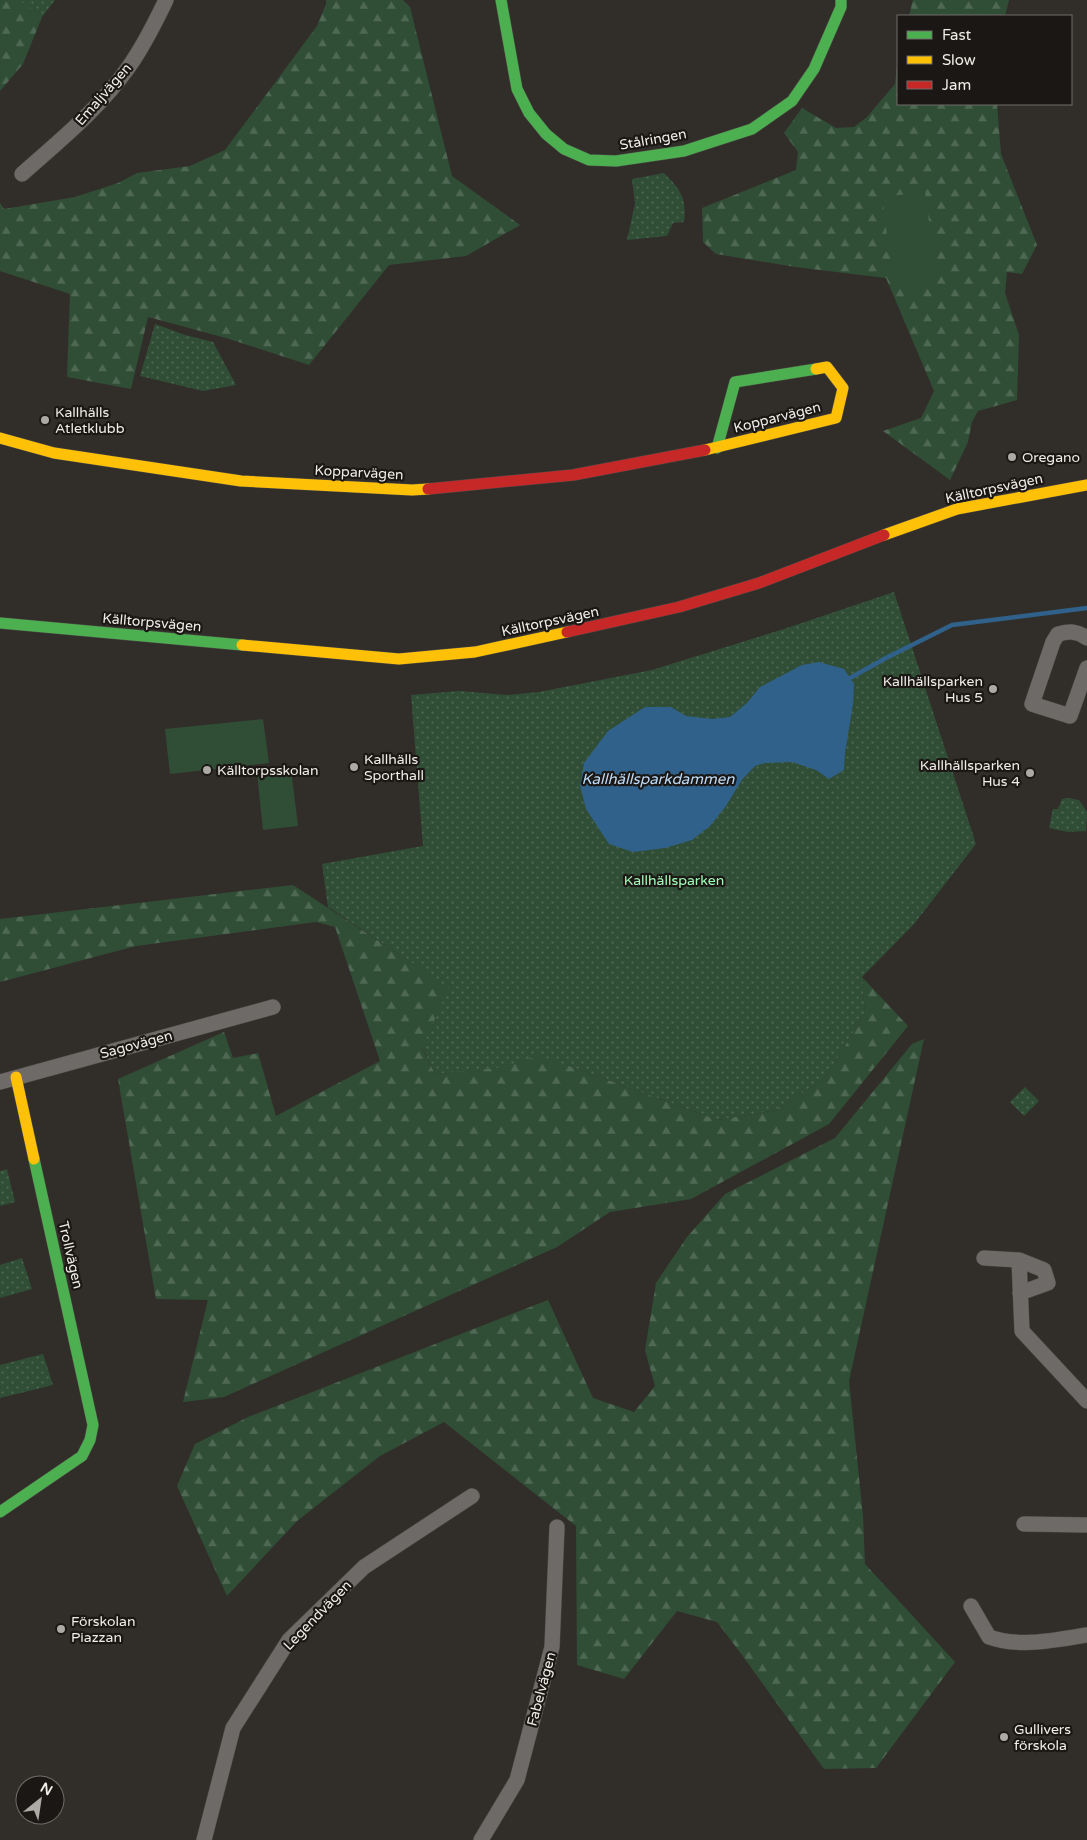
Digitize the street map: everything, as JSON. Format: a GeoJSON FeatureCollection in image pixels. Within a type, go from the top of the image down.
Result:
{"type":"FeatureCollection","features":[{"type":"Feature","properties":{"kind":"street","name":"Emaljvägen"},"geometry":{"type":"LineString","coordinates":[[22,174],[61,141],[108,93],[128,68],[166,0]]}},
{"type":"Feature","properties":{"kind":"street","name":"Stålringen"},"geometry":{"type":"LineString","coordinates":[[501,0],[517,89],[529,112],[546,134],[564,149],[589,160],[616,161],[684,151],[752,129],[792,100],[814,69],[840,7],[841,0]]}},
{"type":"Feature","properties":{"kind":"street","name":"Kopparvägen"},"geometry":{"type":"LineString","coordinates":[[0,438],[54,453],[241,481],[401,490],[573,475],[717,448],[836,418],[843,388],[827,367],[735,382],[717,448]]}},
{"type":"Feature","properties":{"kind":"street","name":"Källtorpsvägen"},"geometry":{"type":"LineString","coordinates":[[0,623],[389,658],[433,657],[475,652],[679,607],[759,583],[880,536],[957,509],[1087,484]]}},
{"type":"Feature","properties":{"kind":"street"},"geometry":{"type":"LineString","coordinates":[[1087,638],[1080,633],[1069,631],[1058,634],[1053,642],[1032,704],[1070,716],[1087,668]]}},
{"type":"Feature","properties":{"kind":"street","name":"Sagovägen"},"geometry":{"type":"LineString","coordinates":[[0,1082],[273,1008]]}},
{"type":"Feature","properties":{"kind":"street","name":"Trollvägen"},"geometry":{"type":"LineString","coordinates":[[0,1512],[82,1456],[90,1440],[93,1425],[16,1077]]}},
{"type":"Feature","properties":{"kind":"street"},"geometry":{"type":"LineString","coordinates":[[984,1258],[1019,1260],[1044,1270],[1048,1283],[1020,1293]]}},
{"type":"Feature","properties":{"kind":"street"},"geometry":{"type":"LineString","coordinates":[[1019,1260],[1022,1331],[1087,1401]]}},
{"type":"Feature","properties":{"kind":"street","name":"Legendvägen"},"geometry":{"type":"LineString","coordinates":[[204,1840],[233,1728],[289,1640],[364,1567],[472,1496]]}},
{"type":"Feature","properties":{"kind":"street"},"geometry":{"type":"LineString","coordinates":[[1024,1524],[1087,1525]]}},
{"type":"Feature","properties":{"kind":"street","name":"Fabelvägen"},"geometry":{"type":"LineString","coordinates":[[481,1840],[517,1780],[552,1647],[557,1527]]}},
{"type":"Feature","properties":{"kind":"street"},"geometry":{"type":"LineString","coordinates":[[971,1606],[989,1637],[1001,1641],[1036,1642],[1087,1635]]}},
{"type":"Feature","properties":{"kind":"green space"},"geometry":{"type":"Polygon","coordinates":[[[0,0],[23,0],[22,2],[42,17],[23,64],[0,91],[0,0]]]}},
{"type":"Feature","properties":{"kind":"green space"},"geometry":{"type":"Polygon","coordinates":[[[23,0],[55,0],[42,17],[21,2],[23,0]]]}},
{"type":"Feature","properties":{"kind":"green space"},"geometry":{"type":"Polygon","coordinates":[[[326,0],[403,0],[410,7],[452,176],[520,225],[466,256],[389,265],[309,365],[226,338],[148,317],[131,389],[67,377],[70,294],[0,271],[0,203],[4,209],[75,197],[118,183],[137,173],[190,166],[225,150],[317,26],[326,0]]]}},
{"type":"Feature","properties":{"kind":"green space"},"geometry":{"type":"Polygon","coordinates":[[[913,0],[1009,0],[1005,15],[909,15],[913,0]]]}},
{"type":"Feature","properties":{"kind":"green space"},"geometry":{"type":"Polygon","coordinates":[[[897,66],[897,105],[997,105],[1001,154],[1037,245],[1022,274],[1007,272],[1005,293],[1019,335],[1017,400],[978,411],[972,422],[968,442],[950,480],[883,431],[921,418],[934,391],[886,278],[795,267],[716,254],[703,242],[702,208],[796,170],[798,152],[784,133],[802,108],[836,128],[854,127],[867,117],[895,84],[897,66]]]}},
{"type":"Feature","properties":{"kind":"green space"},"geometry":{"type":"Polygon","coordinates":[[[664,173],[681,194],[685,214],[684,222],[673,223],[667,236],[627,240],[635,204],[632,179],[664,173]]]}},
{"type":"Feature","properties":{"kind":"green space"},"geometry":{"type":"Polygon","coordinates":[[[925,192],[937,282],[894,288],[882,197],[925,192]]]}},
{"type":"Feature","properties":{"kind":"green space"},"geometry":{"type":"Polygon","coordinates":[[[155,324],[185,335],[213,342],[236,385],[203,391],[140,376],[155,324]]]}},
{"type":"Feature","properties":{"kind":"green space","name":"Kallhällsparken"},"geometry":{"type":"Polygon","coordinates":[[[894,592],[976,844],[914,924],[862,977],[865,1013],[826,1077],[777,1110],[718,1120],[566,1065],[533,1058],[505,1069],[435,1074],[421,1045],[448,987],[328,907],[322,864],[423,846],[411,695],[459,691],[507,695],[539,692],[652,670],[894,592]]]}},
{"type":"Feature","properties":{"kind":"green space"},"geometry":{"type":"Polygon","coordinates":[[[263,719],[269,763],[170,774],[165,729],[263,719]]]}},
{"type":"Feature","properties":{"kind":"green space"},"geometry":{"type":"Polygon","coordinates":[[[291,769],[298,826],[263,830],[257,773],[291,769]]]}},
{"type":"Feature","properties":{"kind":"green space"},"geometry":{"type":"Polygon","coordinates":[[[1062,799],[1079,800],[1087,812],[1086,831],[1068,832],[1049,828],[1053,809],[1058,809],[1062,799]]]}},
{"type":"Feature","properties":{"kind":"green space"},"geometry":{"type":"Polygon","coordinates":[[[293,885],[449,987],[422,1048],[435,1074],[506,1067],[523,1059],[533,1058],[533,1053],[718,1120],[777,1110],[826,1077],[865,1013],[862,977],[908,1026],[829,1124],[691,1199],[610,1212],[557,1247],[224,1397],[183,1402],[208,1300],[156,1299],[118,1079],[224,1032],[233,1058],[258,1053],[276,1116],[380,1061],[335,927],[316,922],[136,946],[0,982],[0,919],[293,885]]]}},
{"type":"Feature","properties":{"kind":"green space"},"geometry":{"type":"Polygon","coordinates":[[[924,1039],[849,1381],[863,1516],[865,1564],[955,1662],[876,1768],[824,1769],[717,1622],[677,1611],[624,1679],[577,1665],[576,1526],[444,1422],[380,1456],[297,1521],[227,1596],[177,1486],[195,1444],[248,1417],[548,1300],[593,1398],[634,1412],[655,1386],[645,1350],[656,1283],[687,1237],[725,1194],[835,1138],[912,1044],[924,1039]]]}},
{"type":"Feature","properties":{"kind":"green space"},"geometry":{"type":"Polygon","coordinates":[[[1025,1087],[1039,1101],[1024,1116],[1010,1102],[1025,1087]]]}},
{"type":"Feature","properties":{"kind":"green space"},"geometry":{"type":"Polygon","coordinates":[[[7,1169],[15,1202],[0,1206],[0,1171],[7,1169]]]}},
{"type":"Feature","properties":{"kind":"green space"},"geometry":{"type":"Polygon","coordinates":[[[22,1258],[32,1289],[0,1298],[0,1265],[22,1258]]]}},
{"type":"Feature","properties":{"kind":"green space"},"geometry":{"type":"Polygon","coordinates":[[[43,1354],[53,1385],[0,1398],[0,1365],[43,1354]]]}},
{"type":"Feature","properties":{"kind":"water","name":"Kallhällsparkdammen"},"geometry":{"type":"Polygon","coordinates":[[[819,662],[844,669],[854,684],[844,770],[829,779],[816,770],[792,762],[765,763],[755,766],[741,781],[726,806],[710,826],[692,840],[665,848],[633,852],[609,844],[586,809],[580,785],[584,763],[608,731],[645,707],[671,707],[686,716],[712,719],[730,717],[747,703],[760,687],[802,665],[819,662]]]}},
{"type":"Feature","properties":{"kind":"waterway"},"geometry":{"type":"LineString","coordinates":[[850,678],[952,625],[1087,608]]}},
{"type":"Feature","properties":{"kind":"traffic: fast"},"geometry":{"type":"LineString","coordinates":[[501,0],[517,89],[529,113],[546,134],[564,149],[589,160],[616,161],[684,151],[752,129],[792,101],[814,69],[841,7],[841,0]]}},
{"type":"Feature","properties":{"kind":"traffic: fast"},"geometry":{"type":"LineString","coordinates":[[717,448],[735,382],[816,369]]}},
{"type":"Feature","properties":{"kind":"traffic: fast"},"geometry":{"type":"LineString","coordinates":[[0,623],[242,645]]}},
{"type":"Feature","properties":{"kind":"traffic: fast"},"geometry":{"type":"LineString","coordinates":[[0,1512],[82,1456],[90,1440],[93,1425],[34,1159]]}},
{"type":"Feature","properties":{"kind":"traffic: slow"},"geometry":{"type":"LineString","coordinates":[[705,450],[836,418],[843,388],[827,367],[816,369]]}},
{"type":"Feature","properties":{"kind":"traffic: slow"},"geometry":{"type":"LineString","coordinates":[[0,438],[54,453],[241,481],[412,490],[428,489]]}},
{"type":"Feature","properties":{"kind":"traffic: slow"},"geometry":{"type":"LineString","coordinates":[[884,535],[957,509],[1087,485]]}},
{"type":"Feature","properties":{"kind":"traffic: slow"},"geometry":{"type":"LineString","coordinates":[[242,645],[399,659],[475,652],[567,632]]}},
{"type":"Feature","properties":{"kind":"traffic: slow"},"geometry":{"type":"LineString","coordinates":[[16,1077],[34,1159]]}},
{"type":"Feature","properties":{"kind":"traffic: jam"},"geometry":{"type":"LineString","coordinates":[[428,489],[573,475],[705,450]]}},
{"type":"Feature","properties":{"kind":"traffic: jam"},"geometry":{"type":"LineString","coordinates":[[567,632],[679,607],[759,583],[884,535]]}},
{"type":"Feature","properties":{"kind":"place","name":"Kallhälls Atletklubb"},"geometry":{"type":"Point","coordinates":[45,420]}},
{"type":"Feature","properties":{"kind":"place","name":"Oregano"},"geometry":{"type":"Point","coordinates":[1012,457]}},
{"type":"Feature","properties":{"kind":"place","name":"Kallhällsparken Hus 5"},"geometry":{"type":"Point","coordinates":[993,689]}},
{"type":"Feature","properties":{"kind":"place","name":"Kallhälls Sporthall"},"geometry":{"type":"Point","coordinates":[354,767]}},
{"type":"Feature","properties":{"kind":"place","name":"Källtorpsskolan"},"geometry":{"type":"Point","coordinates":[207,770]}},
{"type":"Feature","properties":{"kind":"place","name":"Kallhällsparken Hus 4"},"geometry":{"type":"Point","coordinates":[1030,773]}},
{"type":"Feature","properties":{"kind":"place","name":"Förskolan Piazzan"},"geometry":{"type":"Point","coordinates":[61,1629]}},
{"type":"Feature","properties":{"kind":"place","name":"Gullivers förskola"},"geometry":{"type":"Point","coordinates":[1004,1737]}}]}
